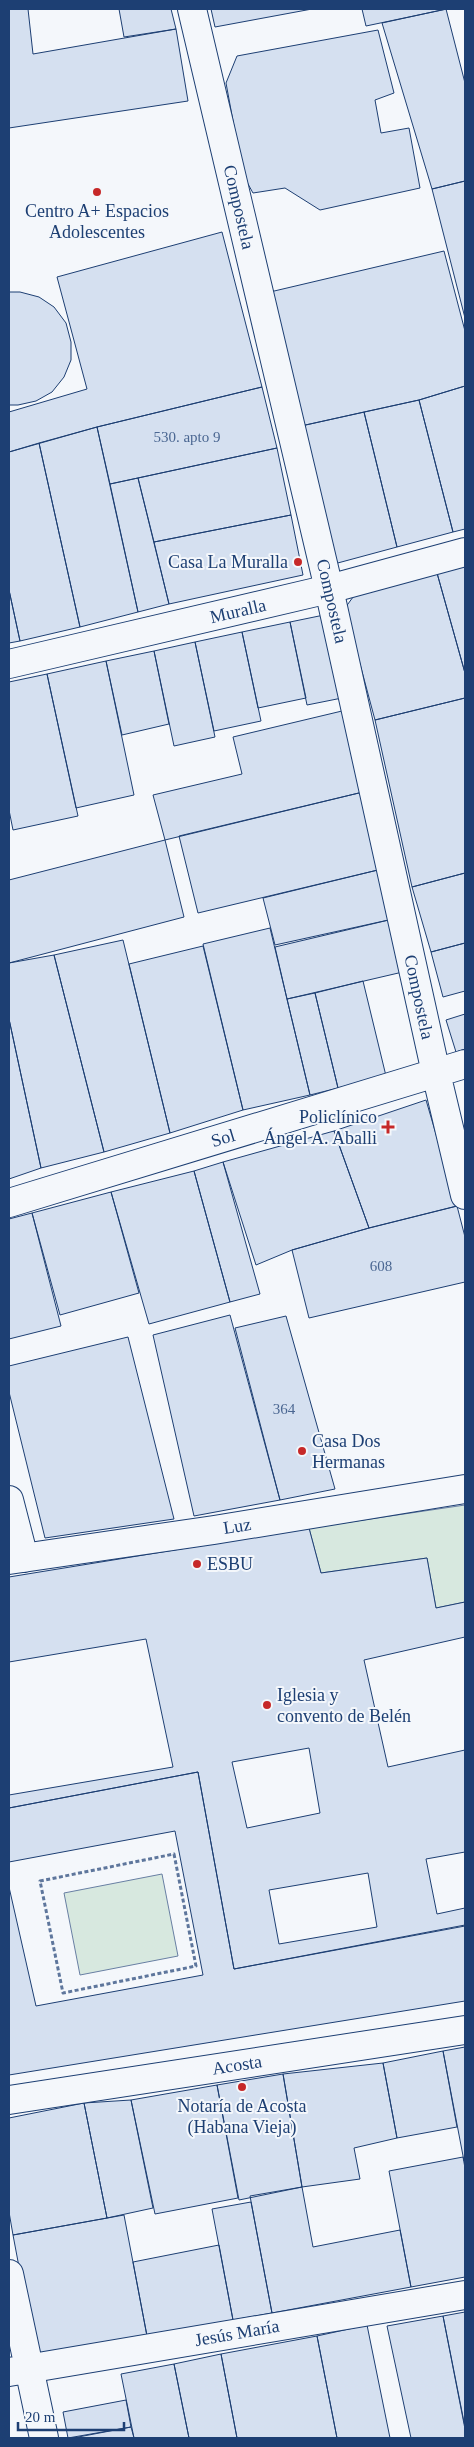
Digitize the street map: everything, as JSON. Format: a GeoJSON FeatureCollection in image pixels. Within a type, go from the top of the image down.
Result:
{"type":"FeatureCollection","features":[{"type":"Feature","properties":{"kind":"street","name":"Compostela"},"geometry":{"type":"LineString","coordinates":[[192,9],[329,589],[436,1073],[465,1195]]}},
{"type":"Feature","properties":{"kind":"street","name":"Muralla"},"geometry":{"type":"LineString","coordinates":[[9,664],[329,589],[465,552]]}},
{"type":"Feature","properties":{"kind":"street","name":"Sol"},"geometry":{"type":"LineString","coordinates":[[9,1203],[465,1064]]}},
{"type":"Feature","properties":{"kind":"street","name":"Luz"},"geometry":{"type":"LineString","coordinates":[[16,1559],[214,1530],[465,1489]]}},
{"type":"Feature","properties":{"kind":"street"},"geometry":{"type":"LineString","coordinates":[[9,1500],[16,1559]]}},
{"type":"Feature","properties":{"kind":"street","name":"Acosta"},"geometry":{"type":"LineString","coordinates":[[9,2100],[465,2030]]}},
{"type":"Feature","properties":{"kind":"street"},"geometry":{"type":"LineString","coordinates":[[9,2274],[19,2370],[44,2438]]}},
{"type":"Feature","properties":{"kind":"street","name":"Jesús María"},"geometry":{"type":"LineString","coordinates":[[19,2370],[465,2295]]}},
{"type":"Feature","properties":{"kind":"path"},"geometry":{"type":"LineString","coordinates":[[174,1854],[196,1966],[63,1993],[40,1881],[174,1854]]}},
{"type":"Feature","properties":{"kind":"shaded area"},"geometry":{"type":"Polygon","coordinates":[[[465,1505],[465,1602],[436,1608],[427,1558],[321,1573],[309,1528],[465,1505]]]}},
{"type":"Feature","properties":{"kind":"shaded area"},"geometry":{"type":"Polygon","coordinates":[[[162,1874],[178,1956],[80,1975],[64,1893],[162,1874]]]}},
{"type":"Feature","properties":{"kind":"building"},"geometry":{"type":"Polygon","coordinates":[[[9,9],[28,9],[33,54],[176,29],[188,101],[9,128],[9,9]]]}},
{"type":"Feature","properties":{"kind":"building"},"geometry":{"type":"Polygon","coordinates":[[[119,9],[171,9],[176,29],[124,37],[119,9]]]}},
{"type":"Feature","properties":{"kind":"building"},"geometry":{"type":"Polygon","coordinates":[[[211,9],[312,9],[215,27],[211,9]]]}},
{"type":"Feature","properties":{"kind":"building"},"geometry":{"type":"Polygon","coordinates":[[[362,9],[447,9],[366,26],[362,9]]]}},
{"type":"Feature","properties":{"kind":"building"},"geometry":{"type":"Polygon","coordinates":[[[446,9],[465,83],[465,181],[432,189],[382,23],[446,9]]]}},
{"type":"Feature","properties":{"kind":"building"},"geometry":{"type":"Polygon","coordinates":[[[378,30],[394,93],[375,100],[381,133],[409,128],[420,188],[320,210],[285,188],[253,193],[243,175],[226,83],[237,56],[378,30]]]}},
{"type":"Feature","properties":{"kind":"building"},"geometry":{"type":"Polygon","coordinates":[[[465,181],[465,318],[432,189],[465,181]]]}},
{"type":"Feature","properties":{"kind":"building"},"geometry":{"type":"Polygon","coordinates":[[[222,232],[262,387],[97,427],[9,452],[9,412],[87,389],[57,277],[222,232]]]}},
{"type":"Feature","properties":{"kind":"building"},"geometry":{"type":"Polygon","coordinates":[[[444,251],[465,331],[465,386],[419,400],[301,426],[270,292],[444,251]]]}},
{"type":"Feature","properties":{"kind":"building"},"geometry":{"type":"Polygon","coordinates":[[[9,292],[20,292],[39,297],[54,307],[66,323],[71,342],[71,360],[64,377],[52,392],[36,401],[18,405],[9,405],[9,292]]]}},
{"type":"Feature","properties":{"kind":"building"},"geometry":{"type":"Polygon","coordinates":[[[465,386],[465,529],[453,532],[419,400],[465,386]]]}},
{"type":"Feature","properties":{"kind":"building"},"geometry":{"type":"Polygon","coordinates":[[[262,387],[277,448],[110,484],[97,427],[262,387]]]}},
{"type":"Feature","properties":{"kind":"building"},"geometry":{"type":"Polygon","coordinates":[[[419,400],[453,532],[397,547],[364,412],[419,400]]]}},
{"type":"Feature","properties":{"kind":"building"},"geometry":{"type":"Polygon","coordinates":[[[364,412],[397,547],[334,564],[301,426],[364,412]]]}},
{"type":"Feature","properties":{"kind":"building"},"geometry":{"type":"Polygon","coordinates":[[[97,427],[138,612],[80,627],[39,443],[97,427]]]}},
{"type":"Feature","properties":{"kind":"building"},"geometry":{"type":"Polygon","coordinates":[[[39,443],[80,627],[20,641],[9,590],[9,452],[39,443]]]}},
{"type":"Feature","properties":{"kind":"building"},"geometry":{"type":"Polygon","coordinates":[[[277,448],[291,515],[154,542],[138,478],[277,448]]]}},
{"type":"Feature","properties":{"kind":"building"},"geometry":{"type":"Polygon","coordinates":[[[138,478],[169,604],[138,612],[110,484],[138,478]]]}},
{"type":"Feature","properties":{"kind":"building"},"geometry":{"type":"Polygon","coordinates":[[[291,515],[303,575],[169,604],[154,542],[291,515]]]}},
{"type":"Feature","properties":{"kind":"building"},"geometry":{"type":"Polygon","coordinates":[[[465,566],[465,673],[437,573],[465,566]]]}},
{"type":"Feature","properties":{"kind":"building"},"geometry":{"type":"Polygon","coordinates":[[[437,573],[465,673],[465,698],[375,720],[345,608],[356,593],[437,573]]]}},
{"type":"Feature","properties":{"kind":"building"},"geometry":{"type":"Polygon","coordinates":[[[9,590],[20,641],[9,643],[9,590]]]}},
{"type":"Feature","properties":{"kind":"building"},"geometry":{"type":"Polygon","coordinates":[[[324,615],[342,698],[307,705],[290,622],[324,615]]]}},
{"type":"Feature","properties":{"kind":"building"},"geometry":{"type":"Polygon","coordinates":[[[290,622],[306,698],[258,708],[242,632],[290,622]]]}},
{"type":"Feature","properties":{"kind":"building"},"geometry":{"type":"Polygon","coordinates":[[[242,632],[261,721],[214,731],[195,642],[242,632]]]}},
{"type":"Feature","properties":{"kind":"building"},"geometry":{"type":"Polygon","coordinates":[[[195,642],[215,737],[174,746],[154,651],[195,642]]]}},
{"type":"Feature","properties":{"kind":"building"},"geometry":{"type":"Polygon","coordinates":[[[154,651],[169,724],[122,735],[106,661],[154,651]]]}},
{"type":"Feature","properties":{"kind":"building"},"geometry":{"type":"Polygon","coordinates":[[[106,661],[134,795],[76,808],[47,674],[106,661]]]}},
{"type":"Feature","properties":{"kind":"building"},"geometry":{"type":"Polygon","coordinates":[[[47,674],[78,816],[13,830],[9,810],[9,682],[47,674]]]}},
{"type":"Feature","properties":{"kind":"building"},"geometry":{"type":"Polygon","coordinates":[[[465,698],[465,873],[412,887],[375,720],[465,698]]]}},
{"type":"Feature","properties":{"kind":"building"},"geometry":{"type":"Polygon","coordinates":[[[342,711],[363,792],[165,840],[153,795],[242,774],[233,737],[342,711]]]}},
{"type":"Feature","properties":{"kind":"building"},"geometry":{"type":"Polygon","coordinates":[[[363,792],[382,869],[198,913],[179,836],[363,792]]]}},
{"type":"Feature","properties":{"kind":"building"},"geometry":{"type":"Polygon","coordinates":[[[165,840],[184,917],[9,963],[9,880],[165,840]]]}},
{"type":"Feature","properties":{"kind":"building"},"geometry":{"type":"Polygon","coordinates":[[[382,869],[393,919],[275,945],[263,898],[382,869]]]}},
{"type":"Feature","properties":{"kind":"building"},"geometry":{"type":"Polygon","coordinates":[[[465,873],[465,943],[431,952],[412,887],[465,873]]]}},
{"type":"Feature","properties":{"kind":"building"},"geometry":{"type":"Polygon","coordinates":[[[393,919],[407,971],[287,999],[275,947],[393,919]]]}},
{"type":"Feature","properties":{"kind":"building"},"geometry":{"type":"Polygon","coordinates":[[[270,928],[310,1095],[243,1110],[203,944],[270,928]]]}},
{"type":"Feature","properties":{"kind":"building"},"geometry":{"type":"Polygon","coordinates":[[[123,940],[170,1133],[104,1152],[54,955],[123,940]]]}},
{"type":"Feature","properties":{"kind":"building"},"geometry":{"type":"Polygon","coordinates":[[[465,943],[465,991],[443,997],[431,952],[465,943]]]}},
{"type":"Feature","properties":{"kind":"building"},"geometry":{"type":"Polygon","coordinates":[[[203,946],[243,1110],[170,1133],[129,964],[203,946]]]}},
{"type":"Feature","properties":{"kind":"building"},"geometry":{"type":"Polygon","coordinates":[[[54,955],[104,1152],[41,1168],[9,1019],[9,963],[54,955]]]}},
{"type":"Feature","properties":{"kind":"building"},"geometry":{"type":"Polygon","coordinates":[[[363,981],[386,1076],[338,1088],[315,993],[363,981]]]}},
{"type":"Feature","properties":{"kind":"building"},"geometry":{"type":"Polygon","coordinates":[[[315,993],[338,1088],[310,1095],[287,999],[315,993]]]}},
{"type":"Feature","properties":{"kind":"building"},"geometry":{"type":"Polygon","coordinates":[[[465,1014],[465,1049],[456,1052],[446,1020],[465,1014]]]}},
{"type":"Feature","properties":{"kind":"building"},"geometry":{"type":"Polygon","coordinates":[[[9,1019],[41,1168],[9,1179],[9,1019]]]}},
{"type":"Feature","properties":{"kind":"building"},"geometry":{"type":"Polygon","coordinates":[[[426,1100],[457,1206],[369,1228],[334,1131],[426,1100]]]}},
{"type":"Feature","properties":{"kind":"building"},"geometry":{"type":"Polygon","coordinates":[[[334,1131],[369,1228],[292,1250],[256,1265],[223,1162],[334,1131]]]}},
{"type":"Feature","properties":{"kind":"building"},"geometry":{"type":"Polygon","coordinates":[[[223,1162],[260,1294],[230,1302],[194,1171],[223,1162]]]}},
{"type":"Feature","properties":{"kind":"building"},"geometry":{"type":"Polygon","coordinates":[[[194,1171],[230,1302],[149,1324],[111,1192],[194,1171]]]}},
{"type":"Feature","properties":{"kind":"building"},"geometry":{"type":"Polygon","coordinates":[[[111,1192],[139,1293],[60,1315],[32,1213],[111,1192]]]}},
{"type":"Feature","properties":{"kind":"building"},"geometry":{"type":"Polygon","coordinates":[[[457,1206],[465,1237],[465,1282],[309,1318],[292,1250],[457,1206]]]}},
{"type":"Feature","properties":{"kind":"building"},"geometry":{"type":"Polygon","coordinates":[[[32,1213],[61,1326],[9,1339],[9,1219],[32,1213]]]}},
{"type":"Feature","properties":{"kind":"building"},"geometry":{"type":"Polygon","coordinates":[[[230,1315],[280,1500],[194,1516],[153,1335],[230,1315]]]}},
{"type":"Feature","properties":{"kind":"building"},"geometry":{"type":"Polygon","coordinates":[[[286,1316],[335,1489],[280,1500],[235,1328],[286,1316]]]}},
{"type":"Feature","properties":{"kind":"building"},"geometry":{"type":"Polygon","coordinates":[[[128,1337],[174,1519],[45,1538],[9,1392],[9,1366],[128,1337]]]}},
{"type":"Feature","properties":{"kind":"building","name":"Iglesia y convento de Belén"},"geometry":{"type":"Polygon","coordinates":[[[309,1528],[321,1573],[427,1558],[436,1608],[465,1602],[465,1637],[364,1660],[388,1767],[465,1750],[465,1852],[426,1859],[437,1914],[465,1908],[465,1925],[234,1969],[198,1772],[9,1808],[9,1795],[173,1767],[146,1639],[9,1662],[9,1577],[309,1528]],[[309,1748],[232,1762],[247,1828],[320,1813],[309,1748]],[[368,1873],[269,1890],[279,1944],[377,1927],[368,1873]]]}},
{"type":"Feature","properties":{"kind":"building"},"geometry":{"type":"Polygon","coordinates":[[[198,1772],[234,1969],[465,1926],[465,2001],[9,2075],[9,1887],[36,2006],[203,1975],[175,1831],[9,1862],[9,1808],[198,1772]]]}},
{"type":"Feature","properties":{"kind":"building"},"geometry":{"type":"Polygon","coordinates":[[[465,2047],[465,2160],[464,2161],[443,2051],[465,2047]]]}},
{"type":"Feature","properties":{"kind":"building"},"geometry":{"type":"Polygon","coordinates":[[[443,2051],[457,2127],[397,2138],[383,2063],[443,2051]]]}},
{"type":"Feature","properties":{"kind":"building"},"geometry":{"type":"Polygon","coordinates":[[[383,2063],[397,2138],[354,2148],[360,2179],[302,2187],[283,2074],[383,2063]]]}},
{"type":"Feature","properties":{"kind":"building"},"geometry":{"type":"Polygon","coordinates":[[[283,2074],[302,2187],[239,2200],[217,2085],[283,2074]]]}},
{"type":"Feature","properties":{"kind":"building"},"geometry":{"type":"Polygon","coordinates":[[[217,2085],[238,2198],[155,2214],[131,2100],[217,2085]]]}},
{"type":"Feature","properties":{"kind":"building"},"geometry":{"type":"Polygon","coordinates":[[[131,2100],[153,2208],[107,2218],[84,2103],[131,2100]]]}},
{"type":"Feature","properties":{"kind":"building"},"geometry":{"type":"Polygon","coordinates":[[[84,2103],[107,2218],[13,2235],[9,2212],[9,2118],[84,2103]]]}},
{"type":"Feature","properties":{"kind":"building"},"geometry":{"type":"Polygon","coordinates":[[[463,2157],[465,2168],[465,2277],[411,2287],[389,2171],[463,2157]]]}},
{"type":"Feature","properties":{"kind":"building"},"geometry":{"type":"Polygon","coordinates":[[[302,2187],[313,2247],[400,2230],[411,2287],[272,2313],[250,2196],[302,2187]]]}},
{"type":"Feature","properties":{"kind":"building"},"geometry":{"type":"Polygon","coordinates":[[[251,2202],[272,2313],[233,2320],[212,2209],[251,2202]]]}},
{"type":"Feature","properties":{"kind":"building"},"geometry":{"type":"Polygon","coordinates":[[[124,2215],[147,2336],[36,2357],[13,2235],[124,2215]]]}},
{"type":"Feature","properties":{"kind":"building"},"geometry":{"type":"Polygon","coordinates":[[[219,2245],[233,2320],[147,2336],[133,2262],[219,2245]]]}},
{"type":"Feature","properties":{"kind":"building"},"geometry":{"type":"Polygon","coordinates":[[[465,2312],[465,2427],[443,2316],[465,2312]]]}},
{"type":"Feature","properties":{"kind":"building"},"geometry":{"type":"Polygon","coordinates":[[[443,2316],[465,2429],[465,2438],[411,2438],[387,2326],[443,2316]]]}},
{"type":"Feature","properties":{"kind":"building"},"geometry":{"type":"Polygon","coordinates":[[[367,2325],[390,2438],[337,2438],[317,2336],[367,2325]]]}},
{"type":"Feature","properties":{"kind":"building"},"geometry":{"type":"Polygon","coordinates":[[[317,2336],[337,2438],[237,2438],[221,2354],[317,2336]]]}},
{"type":"Feature","properties":{"kind":"building"},"geometry":{"type":"Polygon","coordinates":[[[221,2354],[237,2438],[189,2438],[174,2364],[221,2354]]]}},
{"type":"Feature","properties":{"kind":"building"},"geometry":{"type":"Polygon","coordinates":[[[174,2364],[189,2438],[134,2438],[121,2374],[174,2364]]]}},
{"type":"Feature","properties":{"kind":"building"},"geometry":{"type":"Polygon","coordinates":[[[126,2400],[131,2427],[68,2438],[63,2412],[126,2400]]]}},
{"type":"Feature","properties":{"kind":"building"},"geometry":{"type":"Polygon","coordinates":[[[131,2427],[134,2438],[73,2438],[131,2427]]]}},
{"type":"Feature","properties":{"kind":"place","name":"Centro A+ Espacios Adolescentes"},"geometry":{"type":"Point","coordinates":[97,192]}},
{"type":"Feature","properties":{"kind":"place","name":"Casa La Muralla"},"geometry":{"type":"Point","coordinates":[298,562]}},
{"type":"Feature","properties":{"kind":"place","name":"Policlínico Ángel A. Aballi"},"geometry":{"type":"Point","coordinates":[388,1127]}},
{"type":"Feature","properties":{"kind":"place","name":"Casa Dos Hermanas"},"geometry":{"type":"Point","coordinates":[302,1451]}},
{"type":"Feature","properties":{"kind":"place","name":"ESBU"},"geometry":{"type":"Point","coordinates":[197,1564]}},
{"type":"Feature","properties":{"kind":"place","name":"Iglesia y convento de Belén"},"geometry":{"type":"Point","coordinates":[267,1705]}},
{"type":"Feature","properties":{"kind":"place","name":"Notaría de Acosta (Habana Vieja)"},"geometry":{"type":"Point","coordinates":[242,2087]}}]}
